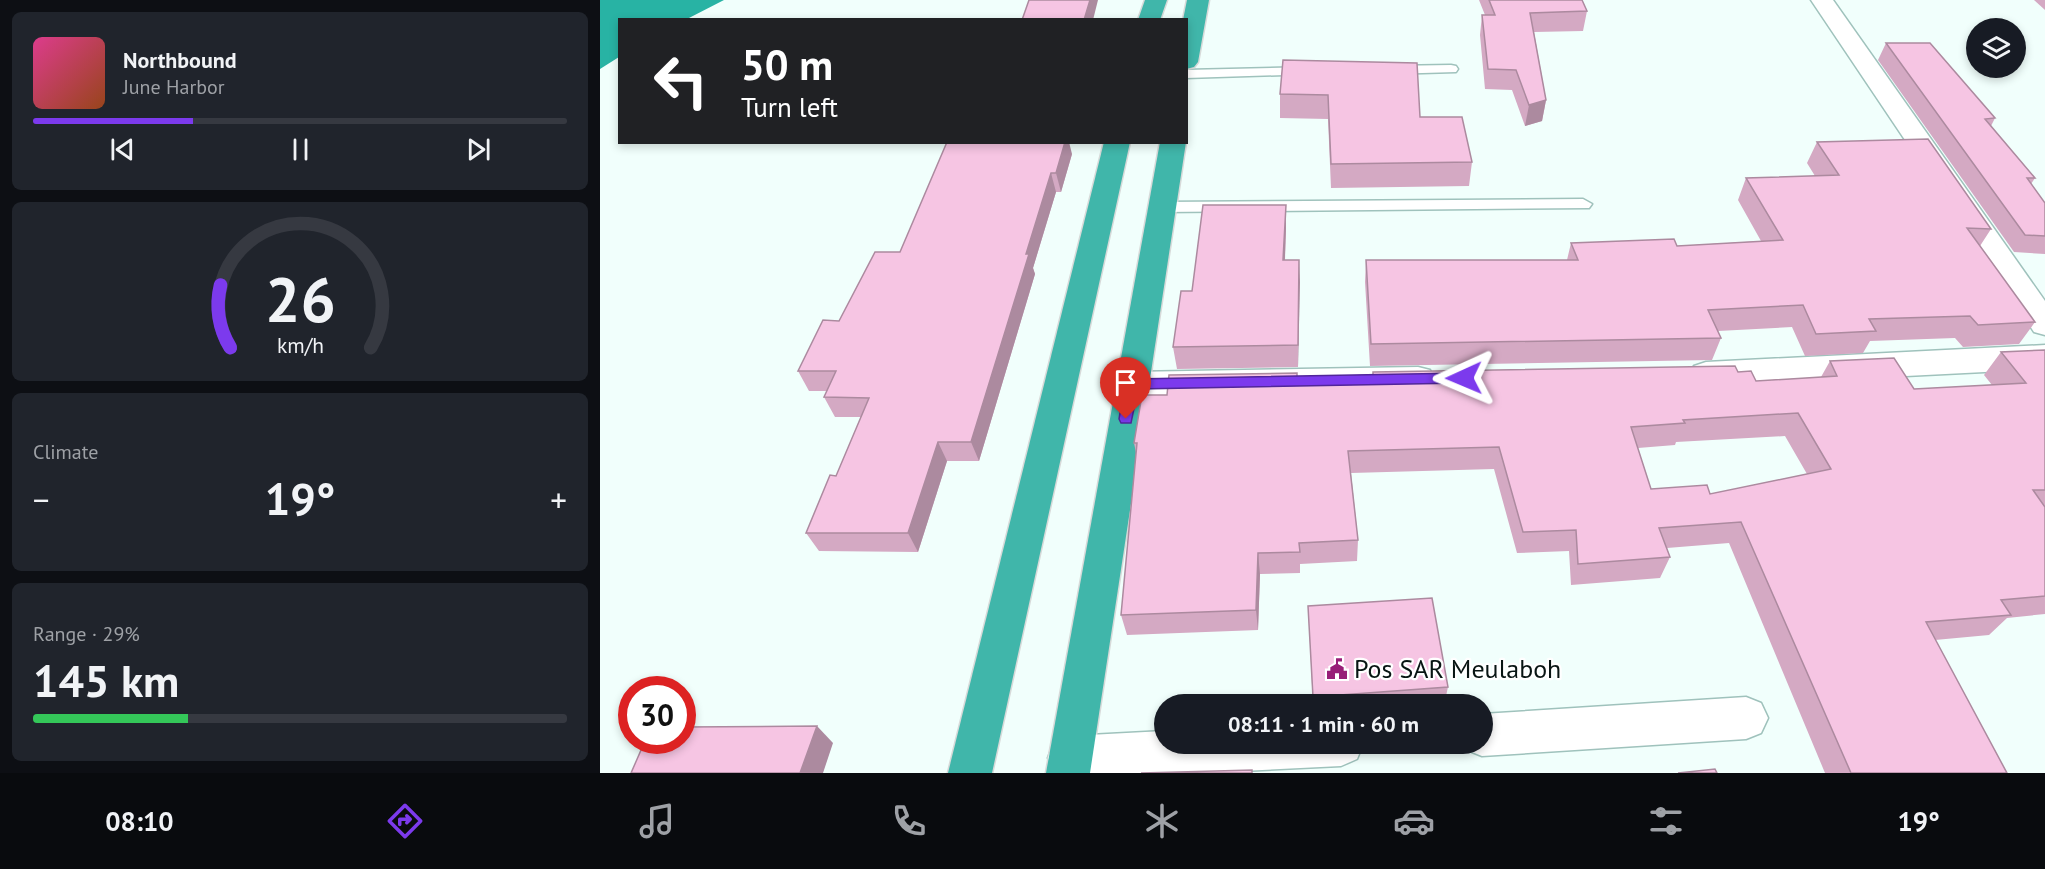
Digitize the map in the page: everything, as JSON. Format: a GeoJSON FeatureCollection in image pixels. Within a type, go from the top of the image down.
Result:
{"type":"FeatureCollection","features":[{"type":"Feature","properties":{"kind":"highway"},"geometry":{"type":"LineString","coordinates":[[1150,18],[1155,0]]}},
{"type":"Feature","properties":{"kind":"highway"},"geometry":{"type":"LineString","coordinates":[[1188,52],[1198,0]]}},
{"type":"Feature","properties":{"kind":"highway"},"geometry":{"type":"LineString","coordinates":[[970,773],[1117,144]]}},
{"type":"Feature","properties":{"kind":"highway"},"geometry":{"type":"LineString","coordinates":[[1069,766],[1173,144]]}},
{"type":"Feature","properties":{"kind":"street"},"geometry":{"type":"LineString","coordinates":[[1822,0],[2045,324]]}},
{"type":"Feature","properties":{"kind":"street"},"geometry":{"type":"LineString","coordinates":[[1678,375],[2045,357]]}},
{"type":"Feature","properties":{"kind":"street"},"geometry":{"type":"LineString","coordinates":[[1132,384],[1444,378]]}},
{"type":"Feature","properties":{"kind":"street"},"geometry":{"type":"LineString","coordinates":[[1493,734],[1746,718]]}},
{"type":"Feature","properties":{"kind":"street"},"geometry":{"type":"LineString","coordinates":[[1069,766],[1217,754]]}},
{"type":"Feature","properties":{"kind":"lane"},"geometry":{"type":"LineString","coordinates":[[1371,70],[1451,69]]}},
{"type":"Feature","properties":{"kind":"lane"},"geometry":{"type":"LineString","coordinates":[[1188,74],[1325,71]]}},
{"type":"Feature","properties":{"kind":"lane"},"geometry":{"type":"LineString","coordinates":[[1162,207],[1583,204]]}},
{"type":"Feature","properties":{"kind":"shaded area"},"geometry":{"type":"Polygon","coordinates":[[[600,0],[724,0],[689,18],[618,18],[618,58],[600,69],[600,0]]]}},
{"type":"Feature","properties":{"kind":"building"},"geometry":{"type":"Polygon","coordinates":[[[1029,0],[1090,0],[1085,18],[1023,18],[1029,0]]]}},
{"type":"Feature","properties":{"kind":"building"},"geometry":{"type":"Polygon","coordinates":[[[1489,0],[1582,0],[1587,11],[1530,13],[1546,100],[1529,105],[1516,70],[1488,69],[1482,15],[1495,15],[1489,0]]]}},
{"type":"Feature","properties":{"kind":"building"},"geometry":{"type":"Polygon","coordinates":[[[1886,43],[1930,43],[1995,118],[1985,119],[2035,178],[2027,178],[2045,203],[2045,236],[2025,235],[1886,43]]]}},
{"type":"Feature","properties":{"kind":"building"},"geometry":{"type":"Polygon","coordinates":[[[1283,60],[1417,63],[1420,117],[1462,117],[1472,162],[1331,164],[1328,95],[1280,94],[1283,60]]]}},
{"type":"Feature","properties":{"kind":"building"},"geometry":{"type":"Polygon","coordinates":[[[1928,139],[1991,229],[1967,228],[2035,322],[1978,325],[1970,316],[1869,319],[1876,331],[1816,334],[1803,305],[1708,310],[1721,338],[1371,344],[1366,260],[1578,260],[1571,243],[1674,239],[1677,246],[1783,240],[1746,178],[1839,175],[1817,142],[1928,139]]]}},
{"type":"Feature","properties":{"kind":"building"},"geometry":{"type":"Polygon","coordinates":[[[946,144],[1064,144],[1056,173],[1051,173],[1026,254],[1029,254],[971,442],[938,442],[908,533],[806,533],[830,475],[836,476],[869,398],[824,397],[836,371],[798,371],[823,320],[839,321],[875,252],[900,252],[946,144]]]}},
{"type":"Feature","properties":{"kind":"building"},"geometry":{"type":"Polygon","coordinates":[[[1203,205],[1286,205],[1283,260],[1299,260],[1298,345],[1173,347],[1181,291],[1192,291],[1203,205]]]}},
{"type":"Feature","properties":{"kind":"building"},"geometry":{"type":"Polygon","coordinates":[[[2045,350],[2045,490],[2033,490],[2045,507],[2045,596],[2001,600],[2011,615],[1926,622],[2007,773],[1851,773],[1741,522],[1659,528],[1670,557],[1578,564],[1576,530],[1523,532],[1499,447],[1348,451],[1358,540],[1299,543],[1300,552],[1258,553],[1256,610],[1121,615],[1137,443],[1134,443],[1142,395],[1167,395],[1169,375],[1297,373],[1297,385],[1373,384],[1373,372],[1735,366],[1738,372],[1751,371],[1756,381],[1837,376],[1830,361],[1894,358],[1914,389],[2026,383],[2001,352],[2045,350]],[[1798,413],[1683,420],[1685,423],[1631,427],[1651,489],[1707,485],[1710,494],[1831,469],[1798,413]]]}},
{"type":"Feature","properties":{"kind":"building"},"geometry":{"type":"Polygon","coordinates":[[[1432,598],[1448,687],[1354,694],[1313,694],[1308,606],[1432,598]]]}},
{"type":"Feature","properties":{"kind":"building"},"geometry":{"type":"Polygon","coordinates":[[[817,726],[800,773],[631,773],[639,754],[696,754],[696,727],[817,726]]]}},
{"type":"Feature","properties":{"kind":"building"},"geometry":{"type":"Polygon","coordinates":[[[1715,769],[1717,773],[1678,773],[1715,769]]]}},
{"type":"Feature","properties":{"kind":"building"},"geometry":{"type":"Polygon","coordinates":[[[1252,770],[1252,773],[1141,773],[1252,770]]]}},
{"type":"Feature","properties":{"kind":"place","name":"Pos SAR Meulaboh"},"geometry":{"type":"Point","coordinates":[1337,669]}},
{"type":"Feature","properties":{"kind":"route"},"geometry":{"type":"LineString","coordinates":[[1126,419],[1132,384],[1464,378]]}}]}
